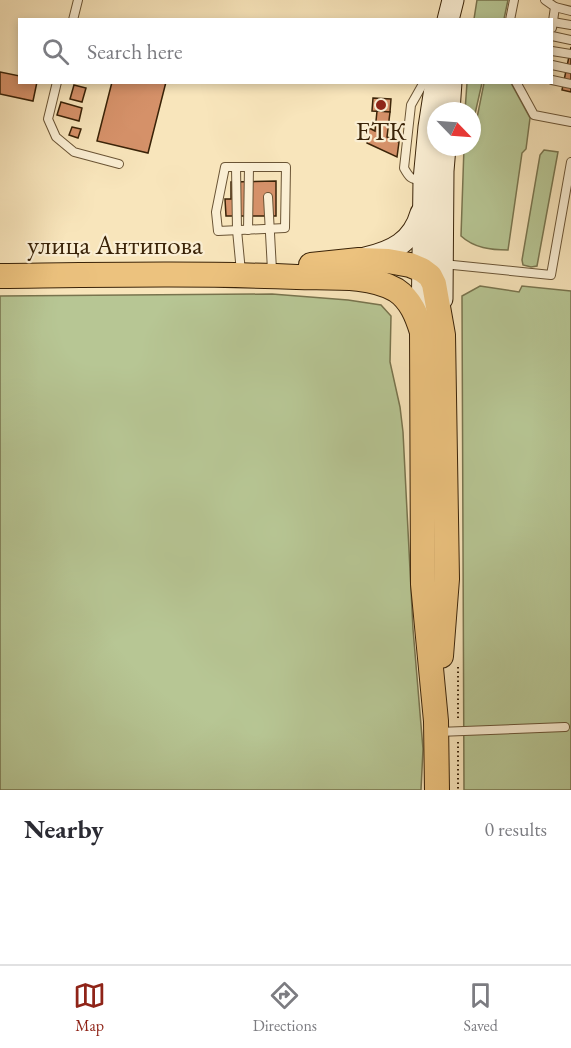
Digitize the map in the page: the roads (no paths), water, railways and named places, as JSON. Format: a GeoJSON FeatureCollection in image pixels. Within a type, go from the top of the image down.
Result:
{"type":"FeatureCollection","features":[{"type":"Feature","properties":{"kind":"main road"},"geometry":{"type":"LineString","coordinates":[[448,18],[453,0]]}},
{"type":"Feature","properties":{"kind":"main road"},"geometry":{"type":"LineString","coordinates":[[462,18],[465,0]]}},
{"type":"Feature","properties":{"kind":"main road"},"geometry":{"type":"LineString","coordinates":[[436,84],[429,127],[435,259],[430,276],[434,284],[432,334],[447,579],[436,727],[437,790]]}},
{"type":"Feature","properties":{"kind":"main road"},"geometry":{"type":"LineString","coordinates":[[449,102],[451,84]]}},
{"type":"Feature","properties":{"kind":"main road"},"geometry":{"type":"LineString","coordinates":[[359,269],[399,246],[410,236],[418,224],[441,156]]}},
{"type":"Feature","properties":{"kind":"main road"},"geometry":{"type":"LineString","coordinates":[[423,207],[435,259]]}},
{"type":"Feature","properties":{"kind":"main road","name":"улица Антипова"},"geometry":{"type":"LineString","coordinates":[[0,276],[236,274],[359,269],[388,261],[410,265],[435,259]]}},
{"type":"Feature","properties":{"kind":"main road","name":"улица Антипова"},"geometry":{"type":"LineString","coordinates":[[236,274],[273,270],[359,269],[397,291],[410,303],[417,316],[432,334]]}},
{"type":"Feature","properties":{"kind":"lane"},"geometry":{"type":"LineString","coordinates":[[74,18],[78,0]]}},
{"type":"Feature","properties":{"kind":"lane"},"geometry":{"type":"LineString","coordinates":[[510,18],[514,0]]}},
{"type":"Feature","properties":{"kind":"lane"},"geometry":{"type":"LineString","coordinates":[[545,0],[555,7],[571,11]]}},
{"type":"Feature","properties":{"kind":"lane"},"geometry":{"type":"LineString","coordinates":[[553,19],[555,7]]}},
{"type":"Feature","properties":{"kind":"lane"},"geometry":{"type":"LineString","coordinates":[[553,25],[571,25]]}},
{"type":"Feature","properties":{"kind":"lane"},"geometry":{"type":"LineString","coordinates":[[553,36],[571,40]]}},
{"type":"Feature","properties":{"kind":"lane"},"geometry":{"type":"LineString","coordinates":[[553,51],[571,54]]}},
{"type":"Feature","properties":{"kind":"lane"},"geometry":{"type":"LineString","coordinates":[[553,65],[571,69]]}},
{"type":"Feature","properties":{"kind":"lane"},"geometry":{"type":"LineString","coordinates":[[553,80],[571,84]]}},
{"type":"Feature","properties":{"kind":"lane"},"geometry":{"type":"LineString","coordinates":[[57,84],[48,119],[56,137],[74,152],[119,164]]}},
{"type":"Feature","properties":{"kind":"lane"},"geometry":{"type":"LineString","coordinates":[[423,84],[411,105],[404,168],[409,177],[415,180],[433,177]]}},
{"type":"Feature","properties":{"kind":"lane"},"geometry":{"type":"LineString","coordinates":[[517,84],[534,115],[571,122]]}},
{"type":"Feature","properties":{"kind":"lane"},"geometry":{"type":"LineString","coordinates":[[435,259],[551,275],[571,162]]}},
{"type":"Feature","properties":{"kind":"lane"},"geometry":{"type":"LineString","coordinates":[[225,167],[236,167],[286,167],[285,228],[218,231],[216,212],[225,167]]}},
{"type":"Feature","properties":{"kind":"lane"},"geometry":{"type":"LineString","coordinates":[[236,167],[236,274]]}},
{"type":"Feature","properties":{"kind":"lane"},"geometry":{"type":"LineString","coordinates":[[248,230],[249,167]]}},
{"type":"Feature","properties":{"kind":"lane"},"geometry":{"type":"LineString","coordinates":[[268,197],[273,270]]}},
{"type":"Feature","properties":{"kind":"lane"},"geometry":{"type":"LineString","coordinates":[[436,727],[565,727]]}},
{"type":"Feature","properties":{"kind":"place","name":"ЕТК"},"geometry":{"type":"Point","coordinates":[381,105]}}]}
